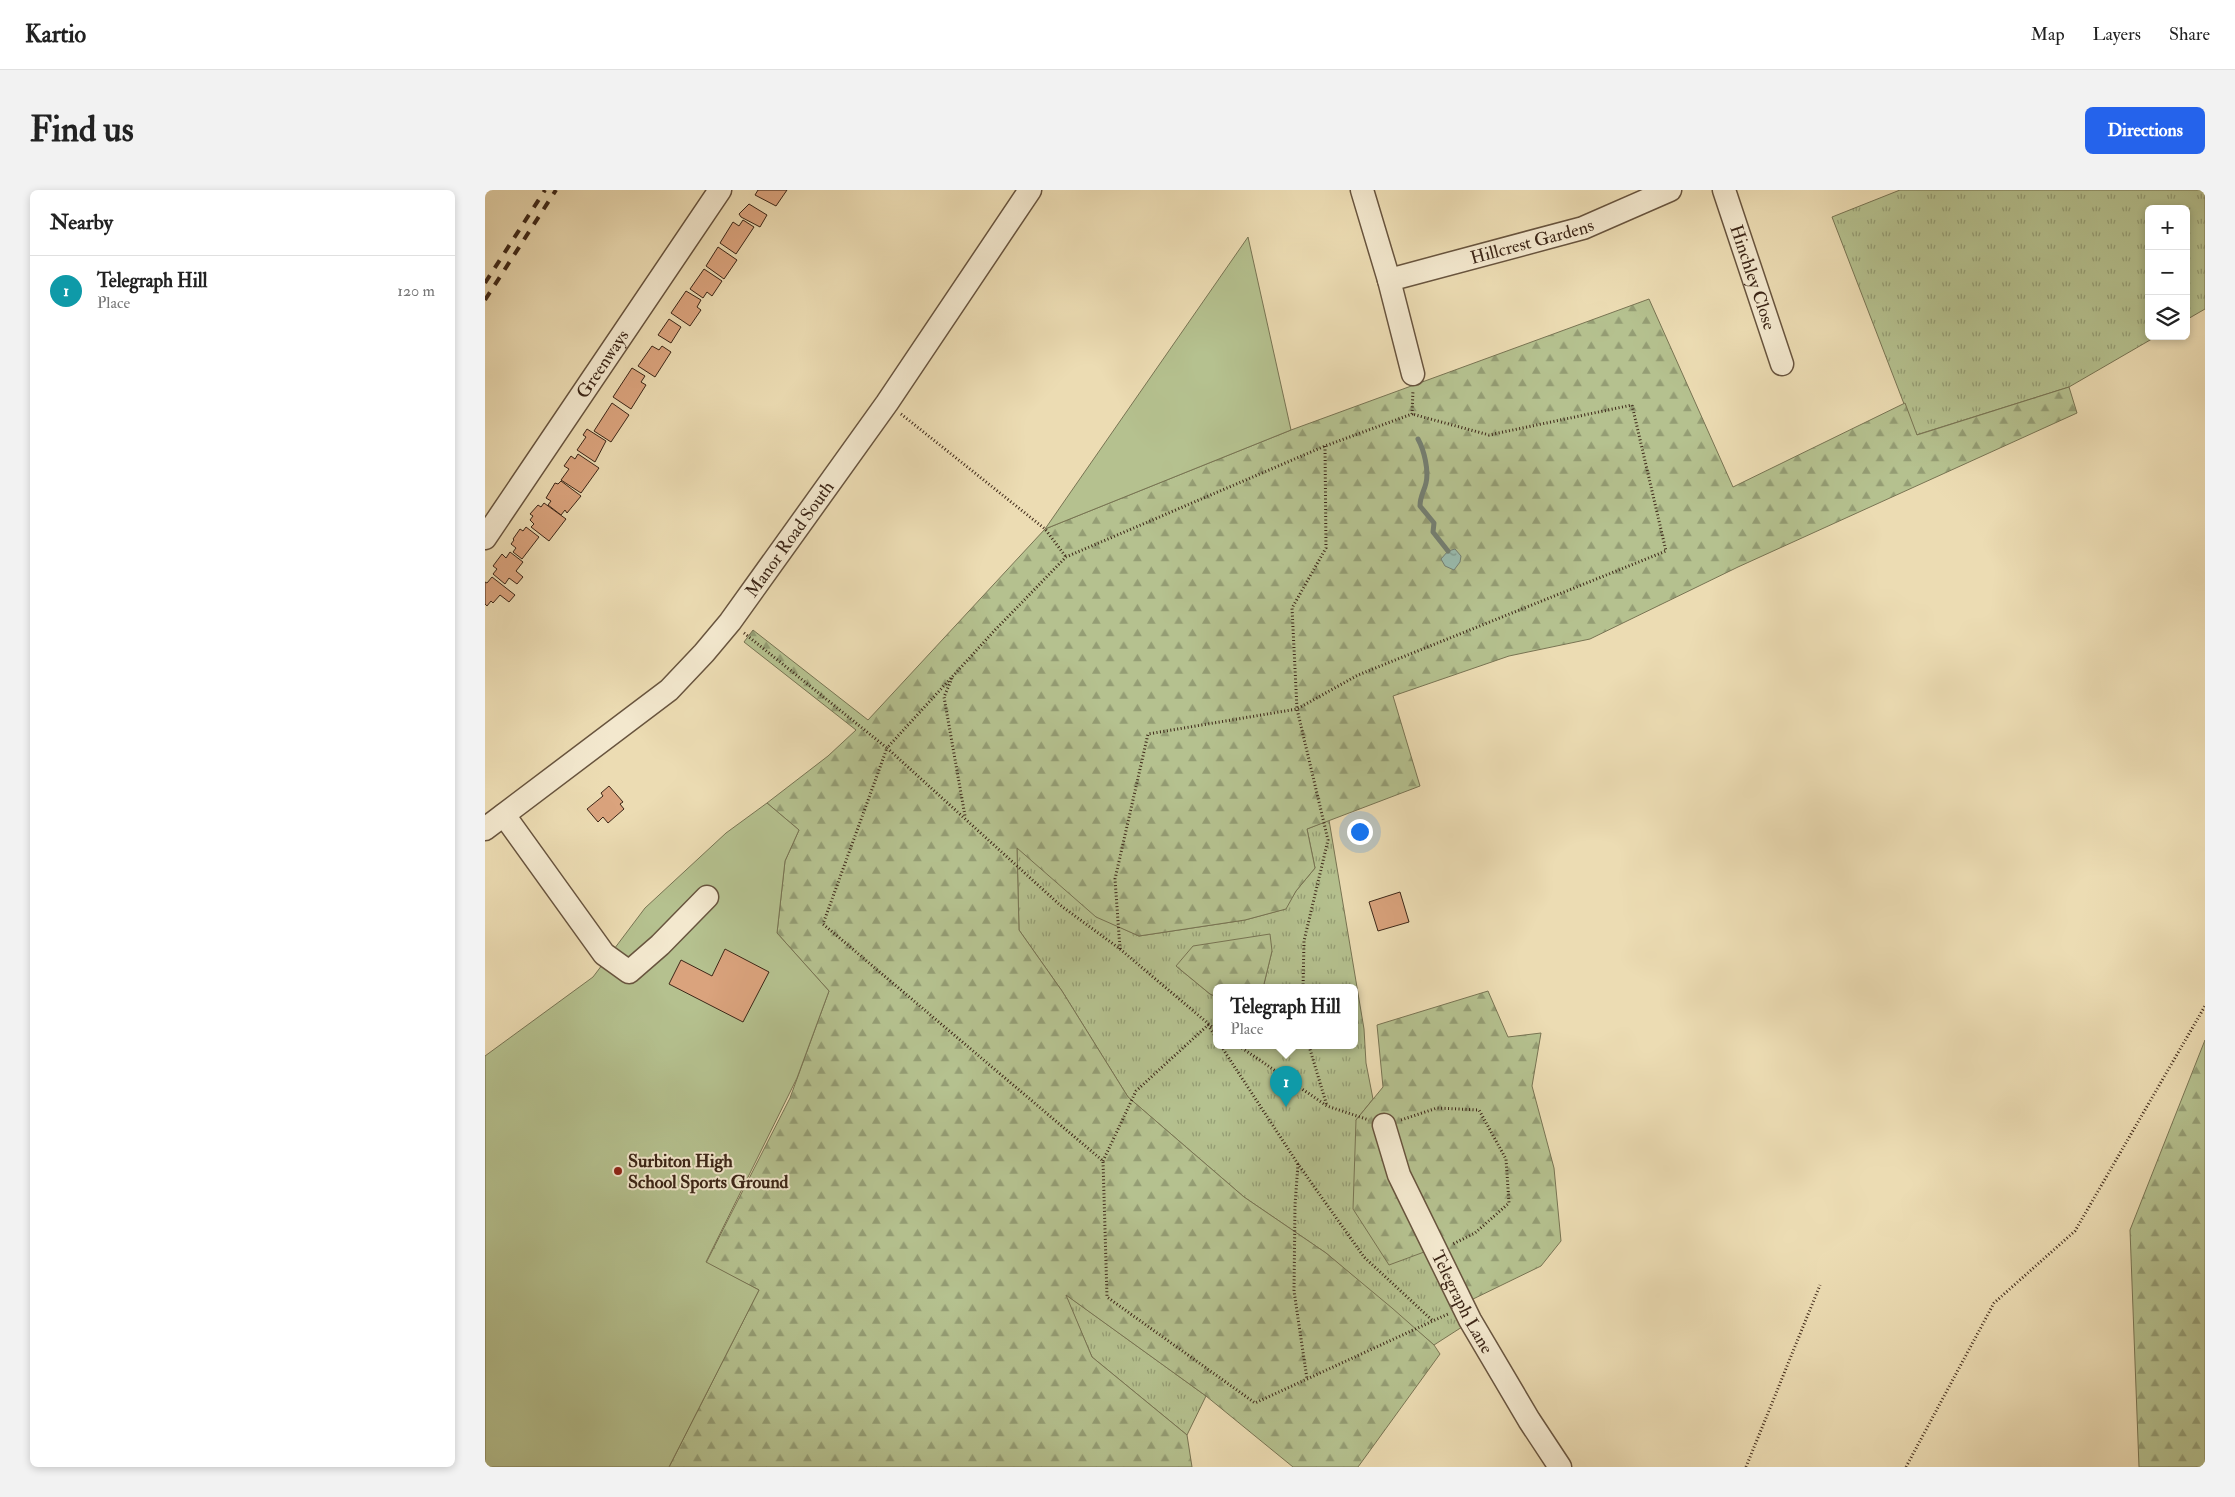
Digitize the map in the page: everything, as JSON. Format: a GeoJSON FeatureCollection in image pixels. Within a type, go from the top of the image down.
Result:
{"type":"FeatureCollection","features":[{"type":"Feature","properties":{"kind":"street","name":"Greenways"},"geometry":{"type":"LineString","coordinates":[[485,538],[720,190]]}},
{"type":"Feature","properties":{"kind":"street","name":"Manor Road South"},"geometry":{"type":"LineString","coordinates":[[485,829],[669,690],[704,653],[730,622],[887,402],[1030,190]]}},
{"type":"Feature","properties":{"kind":"street"},"geometry":{"type":"LineString","coordinates":[[1362,190],[1389,280],[1413,374]]}},
{"type":"Feature","properties":{"kind":"street","name":"Hillcrest Gardens"},"geometry":{"type":"LineString","coordinates":[[1389,280],[1583,228],[1670,190]]}},
{"type":"Feature","properties":{"kind":"street","name":"Hinchley Close"},"geometry":{"type":"LineString","coordinates":[[1724,190],[1782,364]]}},
{"type":"Feature","properties":{"kind":"street"},"geometry":{"type":"LineString","coordinates":[[504,815],[603,954],[629,972],[659,945],[707,896]]}},
{"type":"Feature","properties":{"kind":"street","name":"Telegraph Lane"},"geometry":{"type":"LineString","coordinates":[[1384,1126],[1399,1175],[1464,1307],[1529,1420],[1561,1467]]}},
{"type":"Feature","properties":{"kind":"path"},"geometry":{"type":"LineString","coordinates":[[1412,414],[1413,374]]}},
{"type":"Feature","properties":{"kind":"path"},"geometry":{"type":"LineString","coordinates":[[887,402],[1045,529],[1066,557]]}},
{"type":"Feature","properties":{"kind":"path"},"geometry":{"type":"LineString","coordinates":[[1103,1161],[823,924],[887,748],[952,676],[1066,557],[1368,428],[1412,414],[1489,435],[1632,405],[1665,551],[1359,675],[1297,709],[1148,734],[1115,879],[1120,949]]}},
{"type":"Feature","properties":{"kind":"path"},"geometry":{"type":"LineString","coordinates":[[1303,984],[1304,941],[1328,840],[1297,709],[1292,608],[1326,548],[1325,446]]}},
{"type":"Feature","properties":{"kind":"path"},"geometry":{"type":"LineString","coordinates":[[730,622],[887,748],[1060,905],[1120,949],[1213,1029]]}},
{"type":"Feature","properties":{"kind":"path"},"geometry":{"type":"LineString","coordinates":[[952,676],[944,697],[965,817]]}},
{"type":"Feature","properties":{"kind":"path"},"geometry":{"type":"LineString","coordinates":[[1906,1467],[1994,1303],[2075,1232],[2205,1006]]}},
{"type":"Feature","properties":{"kind":"path"},"geometry":{"type":"LineString","coordinates":[[1208,1026],[1136,1090],[1103,1161],[1107,1297],[1255,1403],[1464,1307]]}},
{"type":"Feature","properties":{"kind":"path"},"geometry":{"type":"LineString","coordinates":[[1208,1026],[1213,1033]]}},
{"type":"Feature","properties":{"kind":"path"},"geometry":{"type":"LineString","coordinates":[[1223,1049],[1298,1164],[1364,1257],[1433,1321]]}},
{"type":"Feature","properties":{"kind":"path"},"geometry":{"type":"LineString","coordinates":[[1243,1049],[1327,1106],[1384,1126],[1437,1108],[1479,1110],[1506,1159],[1509,1203],[1475,1233],[1436,1251]]}},
{"type":"Feature","properties":{"kind":"path"},"geometry":{"type":"LineString","coordinates":[[1310,1049],[1327,1106]]}},
{"type":"Feature","properties":{"kind":"path"},"geometry":{"type":"LineString","coordinates":[[1298,1164],[1295,1205],[1294,1291],[1307,1379]]}},
{"type":"Feature","properties":{"kind":"path"},"geometry":{"type":"LineString","coordinates":[[1746,1467],[1820,1285]]}},
{"type":"Feature","properties":{"kind":"green space"},"geometry":{"type":"Polygon","coordinates":[[[1900,190],[2205,190],[2205,309],[2190,318],[2190,205],[2145,205],[2145,340],[2150,340],[2069,387],[1916,435],[1832,217],[1900,190]]]}},
{"type":"Feature","properties":{"kind":"green space"},"geometry":{"type":"Polygon","coordinates":[[[1248,237],[1291,430],[1045,529],[1248,237]]]}},
{"type":"Feature","properties":{"kind":"green space"},"geometry":{"type":"Polygon","coordinates":[[[1649,299],[1733,487],[1905,403],[1917,435],[2069,387],[2077,413],[1738,567],[1590,639],[1509,656],[1393,696],[1420,786],[1307,829],[1315,868],[1296,891],[1286,909],[1245,920],[1139,936],[1096,917],[1017,848],[1019,930],[1062,991],[1128,1097],[1244,1197],[1326,1253],[1434,1345],[1440,1354],[1358,1467],[1293,1467],[1206,1396],[1066,1295],[1092,1357],[1187,1435],[1192,1467],[669,1467],[759,1290],[706,1263],[790,1098],[829,991],[777,933],[785,861],[799,830],[767,803],[828,756],[856,730],[744,642],[753,630],[868,720],[1045,529],[1291,430],[1649,299]]]}},
{"type":"Feature","properties":{"kind":"green space","name":"Surbiton High School Sports Ground"},"geometry":{"type":"Polygon","coordinates":[[[767,803],[799,830],[785,861],[777,933],[829,991],[797,1078],[706,1262],[759,1290],[669,1467],[485,1467],[485,1056],[593,977],[645,908],[726,833],[767,803]]]}},
{"type":"Feature","properties":{"kind":"green space"},"geometry":{"type":"Polygon","coordinates":[[[1329,820],[1356,984],[1264,984],[1272,951],[1176,966],[1213,995],[1213,1049],[1358,1049],[1358,993],[1364,1029],[1366,1063],[1373,1099],[1356,1120],[1426,1251],[1462,1327],[1434,1345],[1326,1253],[1244,1197],[1128,1097],[1062,991],[1019,930],[1017,847],[1096,916],[1139,936],[1245,920],[1285,909],[1296,891],[1315,868],[1307,829],[1329,820]]]}},
{"type":"Feature","properties":{"kind":"green space"},"geometry":{"type":"Polygon","coordinates":[[[1270,934],[1272,951],[1264,984],[1213,984],[1213,995],[1210,994],[1176,966],[1193,946],[1270,934]]]}},
{"type":"Feature","properties":{"kind":"green space"},"geometry":{"type":"Polygon","coordinates":[[[1488,991],[1508,1037],[1541,1033],[1532,1086],[1554,1168],[1561,1241],[1541,1266],[1469,1301],[1443,1245],[1389,1265],[1353,1209],[1356,1120],[1383,1087],[1377,1025],[1488,991]]]}},
{"type":"Feature","properties":{"kind":"green space"},"geometry":{"type":"Polygon","coordinates":[[[2205,1040],[2205,1467],[2139,1467],[2130,1230],[2205,1040]]]}},
{"type":"Feature","properties":{"kind":"green space"},"geometry":{"type":"Polygon","coordinates":[[[1065,1294],[1206,1396],[1187,1435],[1092,1357],[1065,1294]]]}},
{"type":"Feature","properties":{"kind":"water"},"geometry":{"type":"Polygon","coordinates":[[[1455,549],[1461,556],[1460,562],[1454,570],[1445,566],[1441,559],[1448,551],[1455,549]]]}},
{"type":"Feature","properties":{"kind":"building"},"geometry":{"type":"Polygon","coordinates":[[[758,190],[787,190],[776,206],[755,195],[758,190]]]}},
{"type":"Feature","properties":{"kind":"building"},"geometry":{"type":"Polygon","coordinates":[[[749,204],[767,215],[760,227],[739,214],[749,204]]]}},
{"type":"Feature","properties":{"kind":"building"},"geometry":{"type":"Polygon","coordinates":[[[743,220],[754,227],[736,254],[720,243],[733,222],[739,226],[743,220]]]}},
{"type":"Feature","properties":{"kind":"building"},"geometry":{"type":"Polygon","coordinates":[[[718,247],[737,260],[724,279],[706,266],[718,247]]]}},
{"type":"Feature","properties":{"kind":"building"},"geometry":{"type":"Polygon","coordinates":[[[704,269],[722,281],[712,296],[707,292],[703,298],[690,289],[704,269]]]}},
{"type":"Feature","properties":{"kind":"building"},"geometry":{"type":"Polygon","coordinates":[[[686,291],[701,300],[697,307],[701,310],[690,326],[671,313],[686,291]]]}},
{"type":"Feature","properties":{"kind":"building"},"geometry":{"type":"Polygon","coordinates":[[[669,319],[681,327],[671,343],[658,335],[669,319]]]}},
{"type":"Feature","properties":{"kind":"building"},"geometry":{"type":"Polygon","coordinates":[[[652,346],[659,350],[662,346],[671,352],[655,377],[638,366],[652,346]]]}},
{"type":"Feature","properties":{"kind":"building"},"geometry":{"type":"Polygon","coordinates":[[[632,368],[645,376],[641,382],[646,385],[631,409],[613,397],[632,368]]]}},
{"type":"Feature","properties":{"kind":"building"},"geometry":{"type":"Polygon","coordinates":[[[612,403],[629,415],[611,442],[594,431],[612,403]]]}},
{"type":"Feature","properties":{"kind":"building"},"geometry":{"type":"Polygon","coordinates":[[[587,429],[606,441],[595,462],[577,450],[586,437],[583,435],[587,429]]]}},
{"type":"Feature","properties":{"kind":"building"},"geometry":{"type":"Polygon","coordinates":[[[578,454],[599,468],[581,493],[561,480],[569,469],[564,466],[571,456],[575,459],[578,454]]]}},
{"type":"Feature","properties":{"kind":"building"},"geometry":{"type":"Polygon","coordinates":[[[561,481],[581,496],[567,513],[565,510],[561,515],[548,505],[551,501],[546,498],[555,483],[558,484],[561,481]]]}},
{"type":"Feature","properties":{"kind":"building"},"geometry":{"type":"Polygon","coordinates":[[[544,503],[566,519],[549,541],[531,527],[534,524],[530,520],[533,516],[530,514],[538,505],[541,507],[544,503]]]}},
{"type":"Feature","properties":{"kind":"building"},"geometry":{"type":"Polygon","coordinates":[[[526,527],[539,537],[522,559],[513,552],[516,548],[511,544],[520,529],[523,531],[526,527]]]}},
{"type":"Feature","properties":{"kind":"building"},"geometry":{"type":"Polygon","coordinates":[[[510,552],[523,562],[516,571],[523,577],[517,584],[509,578],[505,584],[493,574],[497,569],[493,566],[502,554],[506,558],[510,552]]]}},
{"type":"Feature","properties":{"kind":"building"},"geometry":{"type":"Polygon","coordinates":[[[492,577],[515,595],[509,602],[500,595],[493,603],[491,601],[487,606],[485,604],[485,582],[487,583],[492,577]]]}},
{"type":"Feature","properties":{"kind":"building"},"geometry":{"type":"Polygon","coordinates":[[[609,786],[623,802],[620,804],[624,809],[608,823],[603,817],[598,822],[587,809],[603,796],[601,793],[609,786]]]}},
{"type":"Feature","properties":{"kind":"building"},"geometry":{"type":"Polygon","coordinates":[[[1400,892],[1409,922],[1378,931],[1369,902],[1400,892]]]}},
{"type":"Feature","properties":{"kind":"building"},"geometry":{"type":"Polygon","coordinates":[[[725,949],[769,972],[743,1022],[669,984],[681,960],[712,976],[725,949]]]}},
{"type":"Feature","properties":{"kind":"waterway"},"geometry":{"type":"LineString","coordinates":[[1418,439],[1424,454],[1427,472],[1420,506],[1434,523],[1433,532],[1448,551]]}},
{"type":"Feature","properties":{"kind":"railway"},"geometry":{"type":"LineString","coordinates":[[485,283],[545,190]]}},
{"type":"Feature","properties":{"kind":"railway"},"geometry":{"type":"LineString","coordinates":[[485,300],[556,190]]}},
{"type":"Feature","properties":{"kind":"place","name":"Telegraph Hill"},"geometry":{"type":"Point","coordinates":[1286,1107]}},
{"type":"Feature","properties":{"kind":"place","name":"Surbiton High School Sports Ground"},"geometry":{"type":"Point","coordinates":[618,1171]}}]}
